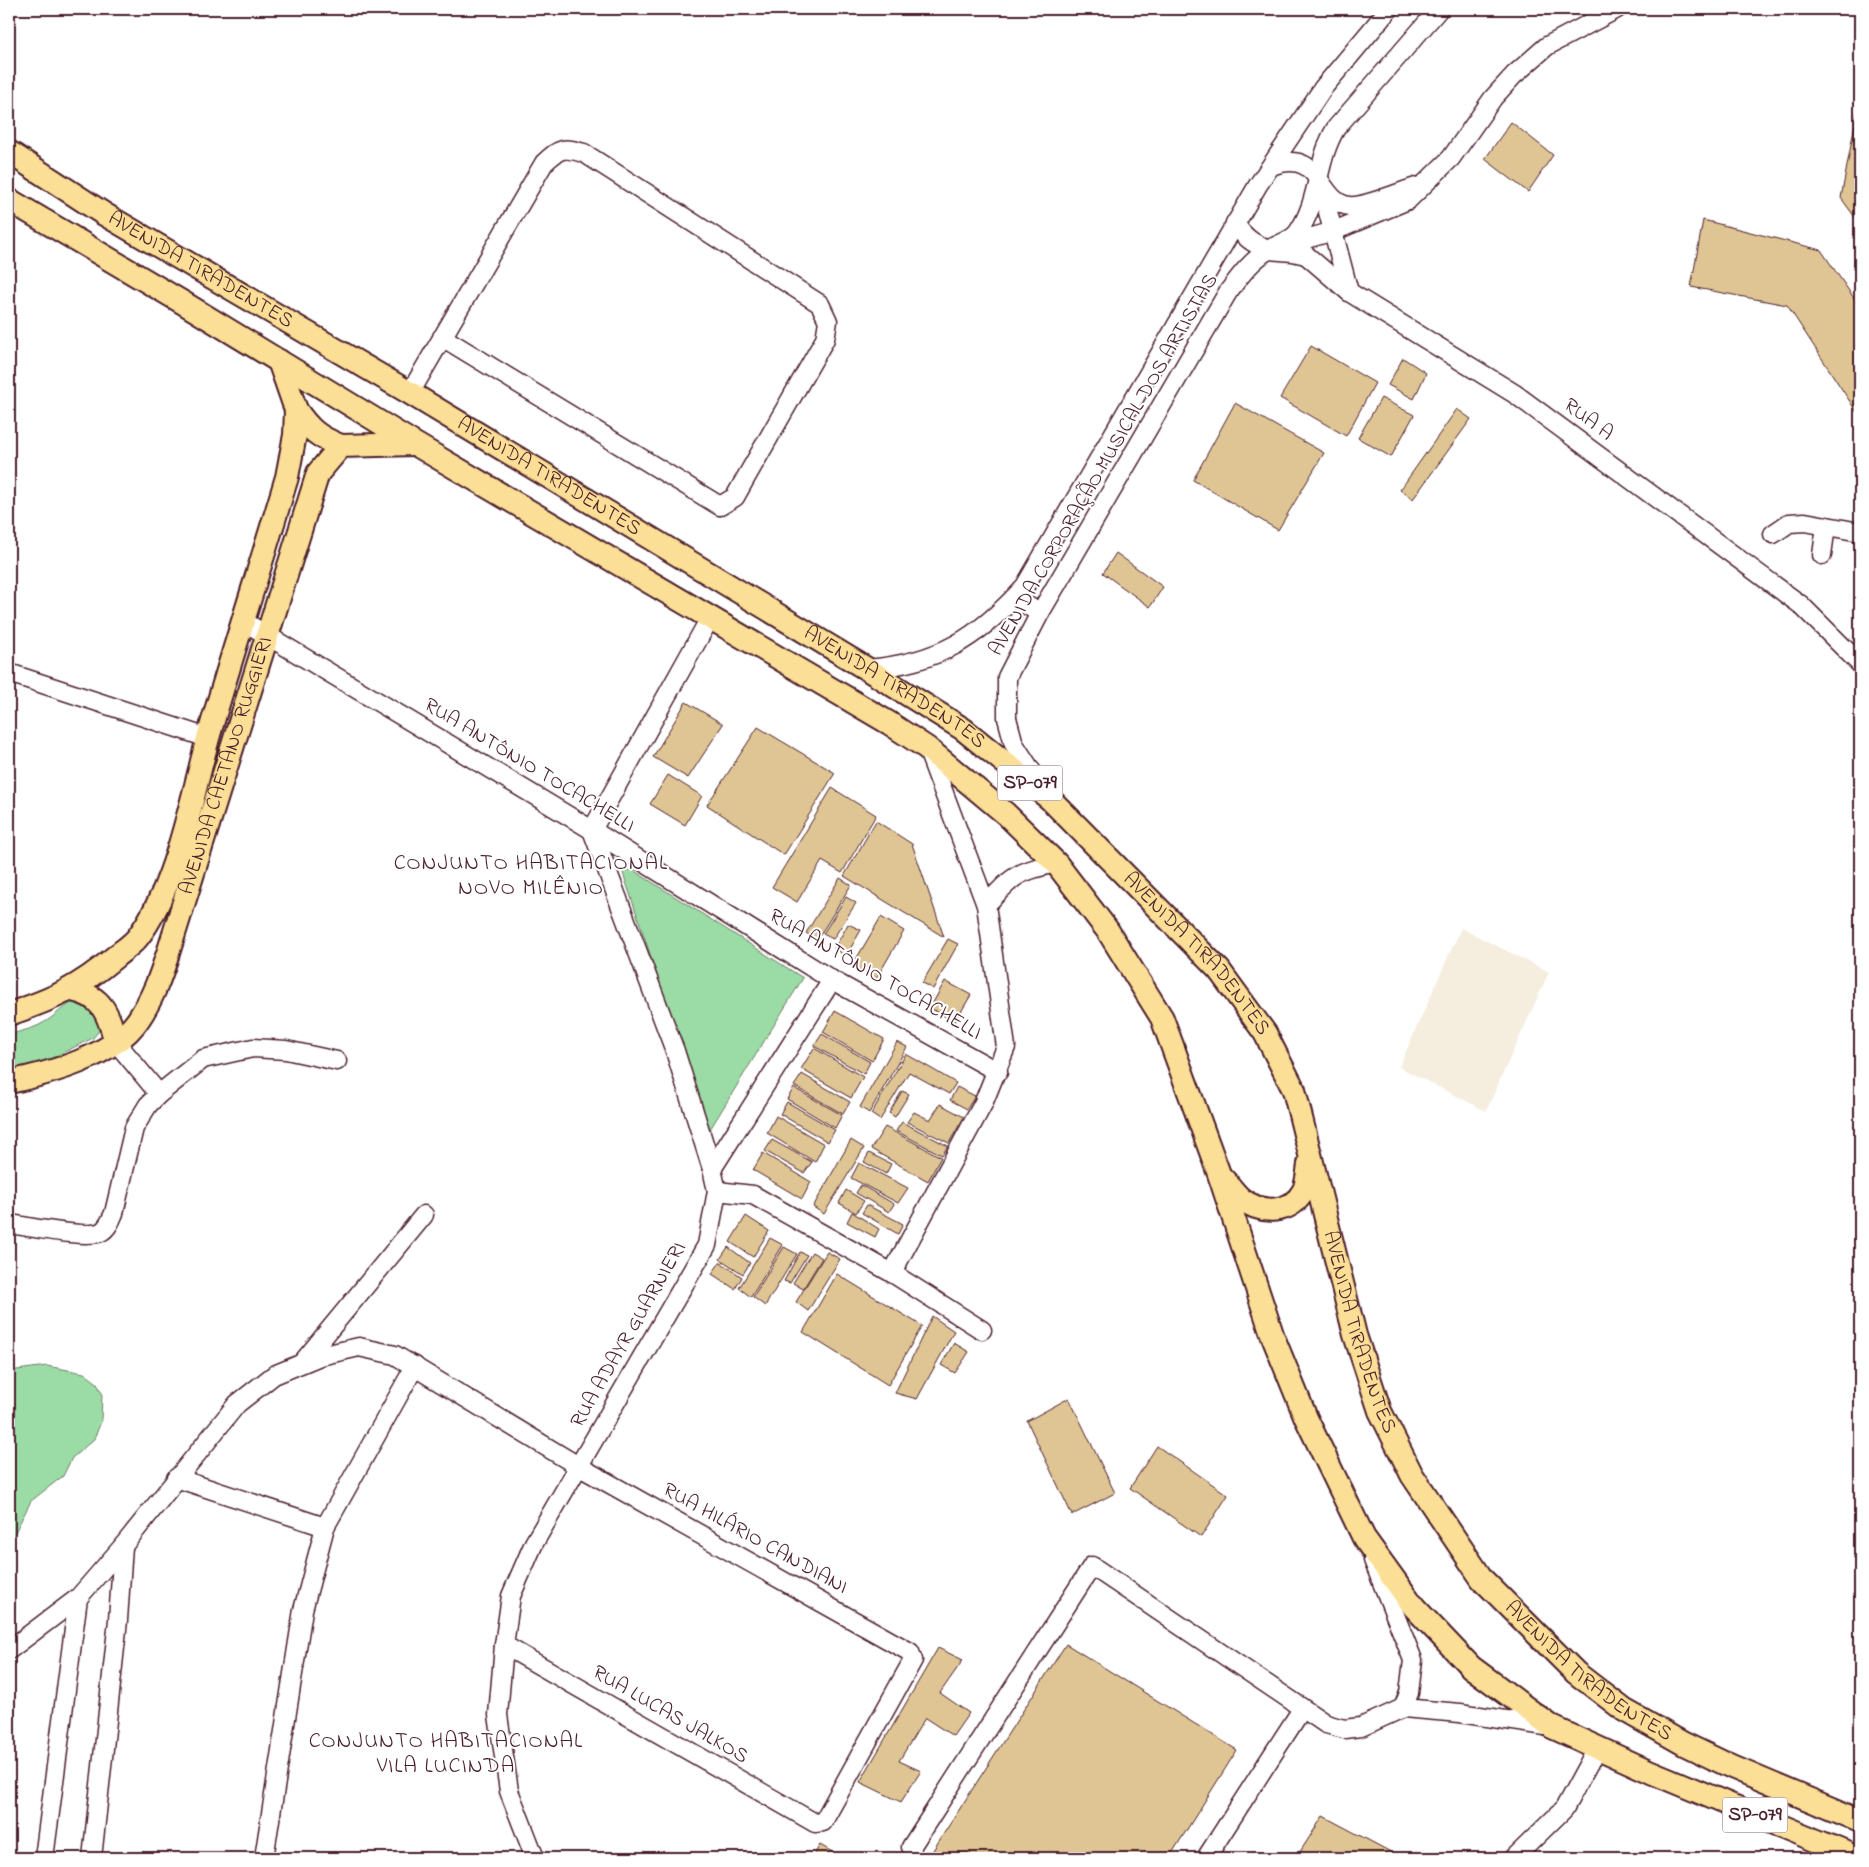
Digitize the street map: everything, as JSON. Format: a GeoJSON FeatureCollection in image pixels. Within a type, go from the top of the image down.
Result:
{"type":"FeatureCollection","features":[{"type":"Feature","properties":{"kind":"main road","name":"AVENIDA TIRADENTES"},"geometry":{"type":"LineString","coordinates":[[9,152],[104,214],[410,393],[867,669],[963,729],[1050,799],[1219,970],[1265,1033],[1294,1090],[1355,1335],[1380,1411],[1412,1475],[1482,1579],[1576,1673],[1624,1710],[1684,1744],[1732,1767],[1860,1821]]}},
{"type":"Feature","properties":{"kind":"main road","name":"AVENIDA TIRADENTES"},"geometry":{"type":"LineString","coordinates":[[9,200],[414,444],[927,748],[1006,814],[1056,863],[1108,931],[1162,1018],[1219,1174],[1272,1337],[1306,1418],[1364,1538],[1414,1607],[1450,1646],[1498,1689],[1552,1727],[1651,1772],[1858,1858]]}},
{"type":"Feature","properties":{"kind":"main road","name":"AVENIDA CAETANO RUGGIERI"},"geometry":{"type":"LineString","coordinates":[[9,1014],[56,998],[72,990],[137,939],[150,918],[179,845],[208,738],[287,476],[295,435],[296,410],[279,361]]}},
{"type":"Feature","properties":{"kind":"main road"},"geometry":{"type":"LineString","coordinates":[[296,410],[310,430],[322,439],[340,446],[414,444]]}},
{"type":"Feature","properties":{"kind":"main road","name":"AVENIDA CAETANO RUGGIERI"},"geometry":{"type":"LineString","coordinates":[[9,1082],[47,1073],[116,1042],[137,1021],[156,988],[318,473],[340,446]]}},
{"type":"Feature","properties":{"kind":"main road"},"geometry":{"type":"LineString","coordinates":[[72,990],[86,993],[105,1010],[116,1042]]}},
{"type":"Feature","properties":{"kind":"main road"},"geometry":{"type":"LineString","coordinates":[[1219,1174],[1240,1198],[1253,1206],[1281,1210],[1296,1203],[1305,1188],[1310,1158]]}},
{"type":"Feature","properties":{"kind":"street","name":"AVENIDA CORPORAÇÃO MUSICAL DOS ARTISTAS"},"geometry":{"type":"LineString","coordinates":[[867,669],[896,667],[945,653],[988,624],[1025,586],[1235,223],[1323,88],[1388,9]]}},
{"type":"Feature","properties":{"kind":"street","name":"AVENIDA CORPORAÇÃO MUSICAL DOS ARTISTAS"},"geometry":{"type":"LineString","coordinates":[[1050,799],[1014,744],[1007,718],[1008,677],[1040,613],[1228,292],[1246,268],[1267,250],[1296,235],[1315,198],[1318,175],[1327,143],[1336,128],[1439,9]]}},
{"type":"Feature","properties":{"kind":"street"},"geometry":{"type":"LineString","coordinates":[[1235,223],[1241,234],[1249,241],[1267,250],[1334,231],[1408,200],[1451,158],[1492,98],[1514,75],[1546,46],[1617,9]]}},
{"type":"Feature","properties":{"kind":"street"},"geometry":{"type":"LineString","coordinates":[[410,393],[442,337],[544,163],[556,152],[566,148],[584,153],[820,304],[826,313],[828,321],[825,340],[744,482],[735,497],[720,506],[442,337]]}},
{"type":"Feature","properties":{"kind":"street"},"geometry":{"type":"LineString","coordinates":[[1271,166],[1284,161],[1295,162],[1318,175],[1333,199],[1350,206],[1423,185]]}},
{"type":"Feature","properties":{"kind":"street"},"geometry":{"type":"LineString","coordinates":[[1318,175],[1349,292]]}},
{"type":"Feature","properties":{"kind":"street","name":"RUA A"},"geometry":{"type":"LineString","coordinates":[[1267,250],[1306,255],[1349,292],[1515,394],[1801,605],[1860,664]]}},
{"type":"Feature","properties":{"kind":"street"},"geometry":{"type":"LineString","coordinates":[[1773,534],[1789,522],[1805,522],[1860,532]]}},
{"type":"Feature","properties":{"kind":"street"},"geometry":{"type":"LineString","coordinates":[[1822,556],[1826,526]]}},
{"type":"Feature","properties":{"kind":"street"},"geometry":{"type":"LineString","coordinates":[[1014,598],[1040,613]]}},
{"type":"Feature","properties":{"kind":"street"},"geometry":{"type":"LineString","coordinates":[[592,830],[710,618]]}},
{"type":"Feature","properties":{"kind":"street","name":"RUA ANTÔNIO TOCACHELLI"},"geometry":{"type":"LineString","coordinates":[[244,621],[592,830],[832,980],[998,1072]]}},
{"type":"Feature","properties":{"kind":"street"},"geometry":{"type":"LineString","coordinates":[[9,673],[208,738]]}},
{"type":"Feature","properties":{"kind":"street"},"geometry":{"type":"LineString","coordinates":[[892,1273],[983,1104],[998,1072],[1006,1047],[986,905],[927,748]]}},
{"type":"Feature","properties":{"kind":"street","name":"RUA ADAYR GUARNIERI"},"geometry":{"type":"LineString","coordinates":[[535,1858],[509,1791],[498,1715],[504,1645],[511,1596],[534,1542],[707,1245],[717,1191],[712,1169],[675,1051],[592,830]]}},
{"type":"Feature","properties":{"kind":"street"},"geometry":{"type":"LineString","coordinates":[[986,905],[1010,879],[1024,870],[1056,863]]}},
{"type":"Feature","properties":{"kind":"street"},"geometry":{"type":"LineString","coordinates":[[712,1169],[832,980]]}},
{"type":"Feature","properties":{"kind":"street"},"geometry":{"type":"LineString","coordinates":[[116,1042],[159,1094]]}},
{"type":"Feature","properties":{"kind":"street"},"geometry":{"type":"LineString","coordinates":[[9,1224],[71,1233],[92,1234],[101,1232],[108,1225],[114,1213],[134,1128],[148,1105],[159,1094],[203,1059],[253,1048],[286,1050],[337,1061]]}},
{"type":"Feature","properties":{"kind":"street"},"geometry":{"type":"LineString","coordinates":[[717,1191],[753,1195],[892,1273],[982,1330]]}},
{"type":"Feature","properties":{"kind":"street"},"geometry":{"type":"LineString","coordinates":[[301,1364],[424,1215]]}},
{"type":"Feature","properties":{"kind":"street","name":"RUA HILÁRIO CANDIANI"},"geometry":{"type":"LineString","coordinates":[[9,1650],[78,1598],[123,1546],[237,1404],[274,1375],[320,1356],[359,1348],[395,1355],[578,1466],[910,1652],[913,1660],[823,1822],[815,1823]]}},
{"type":"Feature","properties":{"kind":"street"},"geometry":{"type":"LineString","coordinates":[[264,1858],[303,1610],[325,1527],[415,1366]]}},
{"type":"Feature","properties":{"kind":"street"},"geometry":{"type":"LineString","coordinates":[[176,1478],[325,1527]]}},
{"type":"Feature","properties":{"kind":"street"},"geometry":{"type":"LineString","coordinates":[[1364,1538],[1413,1660],[1409,1693],[1403,1708]]}},
{"type":"Feature","properties":{"kind":"street"},"geometry":{"type":"LineString","coordinates":[[92,1858],[118,1620],[123,1546]]}},
{"type":"Feature","properties":{"kind":"street"},"geometry":{"type":"LineString","coordinates":[[911,1846],[1092,1566],[1326,1724],[1344,1729],[1362,1728],[1403,1708],[1460,1713],[1552,1727]]}},
{"type":"Feature","properties":{"kind":"street"},"geometry":{"type":"LineString","coordinates":[[44,1858],[78,1598]]}},
{"type":"Feature","properties":{"kind":"street","name":"RUA LUCAS JALKOS"},"geometry":{"type":"LineString","coordinates":[[504,1645],[815,1823]]}},
{"type":"Feature","properties":{"kind":"street"},"geometry":{"type":"LineString","coordinates":[[1206,1858],[1302,1709]]}},
{"type":"Feature","properties":{"kind":"street"},"geometry":{"type":"LineString","coordinates":[[1514,1858],[1564,1809],[1597,1748]]}},
{"type":"Feature","properties":{"kind":"shaded area"},"geometry":{"type":"Polygon","coordinates":[[[1461,928],[1549,972],[1486,1111],[1399,1067],[1461,928]]]}},
{"type":"Feature","properties":{"kind":"green space"},"geometry":{"type":"Polygon","coordinates":[[[622,870],[633,870],[803,978],[709,1131],[622,870]]]}},
{"type":"Feature","properties":{"kind":"green space"},"geometry":{"type":"Polygon","coordinates":[[[79,1001],[86,1002],[100,1025],[98,1032],[93,1038],[46,1061],[9,1069],[9,1035],[39,1025],[70,1004],[79,1001]]]}},
{"type":"Feature","properties":{"kind":"green space"},"geometry":{"type":"Polygon","coordinates":[[[47,1366],[84,1373],[96,1382],[102,1393],[101,1422],[94,1439],[72,1458],[63,1476],[31,1501],[9,1544],[9,1371],[47,1366]]]}},
{"type":"Feature","properties":{"kind":"building"},"geometry":{"type":"Polygon","coordinates":[[[1860,103],[1860,224],[1841,198],[1860,103]]]}},
{"type":"Feature","properties":{"kind":"building"},"geometry":{"type":"Polygon","coordinates":[[[1511,122],[1553,155],[1528,192],[1485,159],[1511,122]]]}},
{"type":"Feature","properties":{"kind":"building"},"geometry":{"type":"Polygon","coordinates":[[[1703,220],[1821,250],[1860,307],[1860,417],[1787,305],[1691,287],[1703,220]]]}},
{"type":"Feature","properties":{"kind":"building"},"geometry":{"type":"Polygon","coordinates":[[[1311,346],[1375,383],[1346,436],[1280,398],[1311,346]]]}},
{"type":"Feature","properties":{"kind":"building"},"geometry":{"type":"Polygon","coordinates":[[[1403,358],[1426,373],[1414,399],[1388,385],[1403,358]]]}},
{"type":"Feature","properties":{"kind":"building"},"geometry":{"type":"Polygon","coordinates":[[[1381,398],[1414,415],[1391,457],[1358,438],[1381,398]]]}},
{"type":"Feature","properties":{"kind":"building"},"geometry":{"type":"Polygon","coordinates":[[[1235,403],[1324,453],[1278,530],[1193,480],[1235,403]]]}},
{"type":"Feature","properties":{"kind":"building"},"geometry":{"type":"Polygon","coordinates":[[[1457,409],[1471,419],[1413,499],[1400,490],[1457,409]]]}},
{"type":"Feature","properties":{"kind":"building"},"geometry":{"type":"Polygon","coordinates":[[[1116,553],[1163,587],[1150,607],[1103,573],[1116,553]]]}},
{"type":"Feature","properties":{"kind":"building"},"geometry":{"type":"Polygon","coordinates":[[[686,702],[723,724],[688,778],[653,757],[686,702]]]}},
{"type":"Feature","properties":{"kind":"building"},"geometry":{"type":"Polygon","coordinates":[[[758,727],[835,773],[784,855],[707,805],[758,727]]]}},
{"type":"Feature","properties":{"kind":"building"},"geometry":{"type":"Polygon","coordinates":[[[668,775],[702,796],[685,825],[650,804],[668,775]]]}},
{"type":"Feature","properties":{"kind":"building"},"geometry":{"type":"Polygon","coordinates":[[[832,788],[876,815],[842,873],[822,861],[797,902],[772,887],[832,788]]]}},
{"type":"Feature","properties":{"kind":"building"},"geometry":{"type":"Polygon","coordinates":[[[876,821],[912,844],[944,937],[844,876],[876,821]]]}},
{"type":"Feature","properties":{"kind":"building"},"geometry":{"type":"Polygon","coordinates":[[[840,878],[851,885],[817,940],[806,933],[840,878]]]}},
{"type":"Feature","properties":{"kind":"building"},"geometry":{"type":"Polygon","coordinates":[[[846,897],[856,903],[833,939],[823,934],[846,897]]]}},
{"type":"Feature","properties":{"kind":"building"},"geometry":{"type":"Polygon","coordinates":[[[881,917],[904,931],[876,979],[852,966],[881,917]]]}},
{"type":"Feature","properties":{"kind":"building"},"geometry":{"type":"Polygon","coordinates":[[[848,924],[861,930],[846,956],[834,949],[848,924]]]}},
{"type":"Feature","properties":{"kind":"building"},"geometry":{"type":"Polygon","coordinates":[[[948,939],[958,944],[933,989],[922,983],[948,939]]]}},
{"type":"Feature","properties":{"kind":"building"},"geometry":{"type":"Polygon","coordinates":[[[945,981],[971,995],[955,1022],[930,1008],[945,981]]]}},
{"type":"Feature","properties":{"kind":"building"},"geometry":{"type":"Polygon","coordinates":[[[835,1011],[884,1039],[872,1061],[823,1032],[835,1011]]]}},
{"type":"Feature","properties":{"kind":"building"},"geometry":{"type":"Polygon","coordinates":[[[822,1034],[870,1062],[864,1074],[814,1046],[822,1034]]]}},
{"type":"Feature","properties":{"kind":"building"},"geometry":{"type":"Polygon","coordinates":[[[897,1042],[907,1047],[869,1113],[860,1107],[897,1042]]]}},
{"type":"Feature","properties":{"kind":"building"},"geometry":{"type":"Polygon","coordinates":[[[814,1048],[863,1077],[851,1098],[801,1069],[814,1048]]]}},
{"type":"Feature","properties":{"kind":"building"},"geometry":{"type":"Polygon","coordinates":[[[906,1054],[956,1083],[949,1094],[909,1072],[880,1120],[871,1114],[906,1054]]]}},
{"type":"Feature","properties":{"kind":"building"},"geometry":{"type":"Polygon","coordinates":[[[802,1074],[850,1102],[843,1114],[794,1086],[802,1074]]]}},
{"type":"Feature","properties":{"kind":"building"},"geometry":{"type":"Polygon","coordinates":[[[957,1087],[975,1096],[967,1109],[950,1100],[957,1087]]]}},
{"type":"Feature","properties":{"kind":"building"},"geometry":{"type":"Polygon","coordinates":[[[794,1088],[842,1115],[835,1128],[787,1099],[794,1088]]]}},
{"type":"Feature","properties":{"kind":"building"},"geometry":{"type":"Polygon","coordinates":[[[902,1091],[909,1094],[895,1117],[889,1113],[902,1091]]]}},
{"type":"Feature","properties":{"kind":"building"},"geometry":{"type":"Polygon","coordinates":[[[787,1102],[835,1130],[828,1142],[780,1114],[787,1102]]]}},
{"type":"Feature","properties":{"kind":"building"},"geometry":{"type":"Polygon","coordinates":[[[940,1104],[964,1117],[949,1143],[907,1122],[914,1112],[930,1120],[940,1104]]]}},
{"type":"Feature","properties":{"kind":"building"},"geometry":{"type":"Polygon","coordinates":[[[776,1116],[824,1144],[815,1162],[767,1133],[776,1116]]]}},
{"type":"Feature","properties":{"kind":"building"},"geometry":{"type":"Polygon","coordinates":[[[902,1122],[948,1146],[942,1155],[896,1131],[902,1122]]]}},
{"type":"Feature","properties":{"kind":"building"},"geometry":{"type":"Polygon","coordinates":[[[885,1127],[941,1157],[928,1181],[871,1149],[885,1127]]]}},
{"type":"Feature","properties":{"kind":"building"},"geometry":{"type":"Polygon","coordinates":[[[772,1140],[812,1162],[804,1173],[765,1151],[772,1140]]]}},
{"type":"Feature","properties":{"kind":"building"},"geometry":{"type":"Polygon","coordinates":[[[851,1140],[864,1148],[824,1214],[813,1207],[851,1140]]]}},
{"type":"Feature","properties":{"kind":"building"},"geometry":{"type":"Polygon","coordinates":[[[763,1153],[811,1182],[802,1199],[753,1170],[763,1153]]]}},
{"type":"Feature","properties":{"kind":"building"},"geometry":{"type":"Polygon","coordinates":[[[869,1153],[891,1164],[886,1174],[864,1162],[869,1153]]]}},
{"type":"Feature","properties":{"kind":"building"},"geometry":{"type":"Polygon","coordinates":[[[859,1163],[908,1188],[898,1203],[851,1178],[859,1163]]]}},
{"type":"Feature","properties":{"kind":"building"},"geometry":{"type":"Polygon","coordinates":[[[861,1185],[894,1204],[889,1212],[856,1193],[861,1185]]]}},
{"type":"Feature","properties":{"kind":"building"},"geometry":{"type":"Polygon","coordinates":[[[846,1190],[864,1201],[856,1213],[839,1203],[846,1190]]]}},
{"type":"Feature","properties":{"kind":"building"},"geometry":{"type":"Polygon","coordinates":[[[867,1205],[903,1224],[898,1234],[862,1213],[867,1205]]]}},
{"type":"Feature","properties":{"kind":"building"},"geometry":{"type":"Polygon","coordinates":[[[852,1212],[879,1229],[875,1237],[847,1222],[852,1212]]]}},
{"type":"Feature","properties":{"kind":"building"},"geometry":{"type":"Polygon","coordinates":[[[746,1216],[769,1231],[753,1257],[730,1242],[746,1216]]]}},
{"type":"Feature","properties":{"kind":"building"},"geometry":{"type":"Polygon","coordinates":[[[770,1238],[783,1245],[751,1297],[739,1288],[770,1238]]]}},
{"type":"Feature","properties":{"kind":"building"},"geometry":{"type":"Polygon","coordinates":[[[728,1247],[750,1263],[743,1274],[720,1259],[728,1247]]]}},
{"type":"Feature","properties":{"kind":"building"},"geometry":{"type":"Polygon","coordinates":[[[784,1247],[797,1254],[765,1306],[753,1297],[784,1247]]]}},
{"type":"Feature","properties":{"kind":"building"},"geometry":{"type":"Polygon","coordinates":[[[800,1252],[807,1255],[790,1283],[784,1281],[800,1252]]]}},
{"type":"Feature","properties":{"kind":"building"},"geometry":{"type":"Polygon","coordinates":[[[812,1252],[822,1258],[803,1289],[793,1283],[812,1252]]]}},
{"type":"Feature","properties":{"kind":"building"},"geometry":{"type":"Polygon","coordinates":[[[827,1252],[840,1259],[808,1311],[796,1302],[827,1252]]]}},
{"type":"Feature","properties":{"kind":"building"},"geometry":{"type":"Polygon","coordinates":[[[720,1262],[742,1277],[735,1289],[712,1274],[720,1262]]]}},
{"type":"Feature","properties":{"kind":"building"},"geometry":{"type":"Polygon","coordinates":[[[837,1274],[922,1326],[888,1385],[803,1332],[837,1274]]]}},
{"type":"Feature","properties":{"kind":"building"},"geometry":{"type":"Polygon","coordinates":[[[932,1316],[954,1331],[917,1399],[895,1393],[932,1316]]]}},
{"type":"Feature","properties":{"kind":"building"},"geometry":{"type":"Polygon","coordinates":[[[954,1343],[969,1352],[955,1373],[941,1365],[954,1343]]]}},
{"type":"Feature","properties":{"kind":"building"},"geometry":{"type":"Polygon","coordinates":[[[1069,1398],[1115,1493],[1072,1515],[1027,1421],[1069,1398]]]}},
{"type":"Feature","properties":{"kind":"building"},"geometry":{"type":"Polygon","coordinates":[[[1157,1446],[1228,1495],[1201,1537],[1130,1488],[1157,1446]]]}},
{"type":"Feature","properties":{"kind":"building"},"geometry":{"type":"Polygon","coordinates":[[[1066,1644],[1237,1750],[1169,1858],[928,1858],[1066,1644]]]}},
{"type":"Feature","properties":{"kind":"building"},"geometry":{"type":"Polygon","coordinates":[[[938,1648],[963,1660],[940,1693],[969,1713],[953,1736],[925,1718],[899,1761],[921,1771],[901,1802],[860,1782],[938,1648]]]}},
{"type":"Feature","properties":{"kind":"building"},"geometry":{"type":"Polygon","coordinates":[[[1323,1816],[1402,1858],[1296,1858],[1323,1816]]]}},
{"type":"Feature","properties":{"kind":"building"},"geometry":{"type":"Polygon","coordinates":[[[820,1845],[843,1858],[812,1858],[820,1845]]]}},
{"type":"Feature","properties":{"kind":"district","name":"CONJUNTO HABITACIONAL NOVO MILÊNIO"},"geometry":{"type":"Point","coordinates":[531,876]}},
{"type":"Feature","properties":{"kind":"district","name":"CONJUNTO HABITACIONAL VILA LUCINDA"},"geometry":{"type":"Point","coordinates":[446,1754]}}]}
